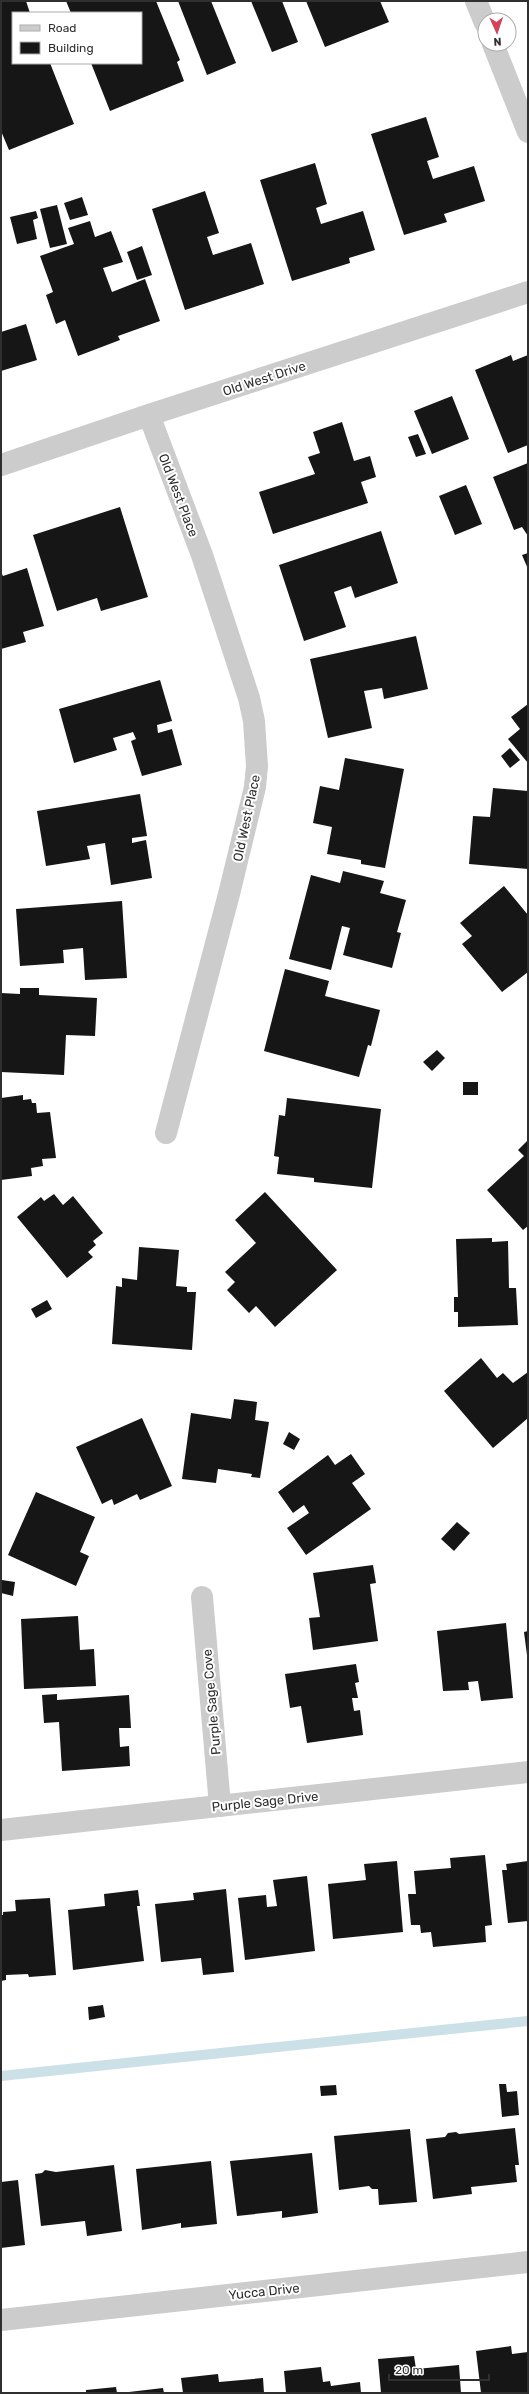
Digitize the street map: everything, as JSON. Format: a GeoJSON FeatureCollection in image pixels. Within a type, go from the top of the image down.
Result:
{"type":"FeatureCollection","features":[{"type":"Feature","properties":{"kind":"street"},"geometry":{"type":"LineString","coordinates":[[476,1],[480,12]]}},
{"type":"Feature","properties":{"kind":"street"},"geometry":{"type":"LineString","coordinates":[[496,52],[528,132]]}},
{"type":"Feature","properties":{"kind":"street","name":"Old West Drive"},"geometry":{"type":"LineString","coordinates":[[1,465],[148,415],[528,292]]}},
{"type":"Feature","properties":{"kind":"street","name":"Old West Place"},"geometry":{"type":"LineString","coordinates":[[148,415],[202,555],[249,698],[254,722],[257,766],[255,787],[229,894],[166,1133]]}},
{"type":"Feature","properties":{"kind":"street","name":"Purple Sage Cove"},"geometry":{"type":"LineString","coordinates":[[202,1597],[220,1806]]}},
{"type":"Feature","properties":{"kind":"street","name":"Purple Sage Drive"},"geometry":{"type":"LineString","coordinates":[[1,1830],[528,1772]]}},
{"type":"Feature","properties":{"kind":"street","name":"Yucca Drive"},"geometry":{"type":"LineString","coordinates":[[1,2320],[528,2262]]}},
{"type":"Feature","properties":{"kind":"building"},"geometry":{"type":"Polygon","coordinates":[[[1,1],[26,1],[30,12],[12,12],[12,64],[50,64],[74,124],[9,150],[1,131],[1,1]]]}},
{"type":"Feature","properties":{"kind":"building"},"geometry":{"type":"Polygon","coordinates":[[[66,1],[156,1],[180,60],[177,62],[184,81],[110,111],[91,64],[142,64],[142,12],[71,12],[66,1]]]}},
{"type":"Feature","properties":{"kind":"building"},"geometry":{"type":"Polygon","coordinates":[[[178,1],[211,1],[236,63],[207,75],[178,1]]]}},
{"type":"Feature","properties":{"kind":"building"},"geometry":{"type":"Polygon","coordinates":[[[251,1],[282,1],[298,42],[272,52],[251,1]]]}},
{"type":"Feature","properties":{"kind":"building"},"geometry":{"type":"Polygon","coordinates":[[[306,1],[380,1],[389,22],[325,47],[306,1]]]}},
{"type":"Feature","properties":{"kind":"building"},"geometry":{"type":"Polygon","coordinates":[[[426,117],[439,157],[427,161],[433,179],[474,166],[485,201],[444,214],[447,222],[404,235],[371,134],[426,117]]]}},
{"type":"Feature","properties":{"kind":"building"},"geometry":{"type":"Polygon","coordinates":[[[315,163],[327,204],[316,208],[321,224],[363,211],[375,250],[349,258],[350,263],[292,281],[260,180],[315,163]]]}},
{"type":"Feature","properties":{"kind":"building"},"geometry":{"type":"Polygon","coordinates":[[[205,191],[219,233],[207,237],[213,255],[251,243],[264,284],[185,310],[152,209],[205,191]]]}},
{"type":"Feature","properties":{"kind":"building"},"geometry":{"type":"Polygon","coordinates":[[[82,197],[88,215],[70,220],[64,203],[82,197]]]}},
{"type":"Feature","properties":{"kind":"building"},"geometry":{"type":"Polygon","coordinates":[[[57,205],[67,244],[50,248],[40,209],[57,205]]]}},
{"type":"Feature","properties":{"kind":"building"},"geometry":{"type":"Polygon","coordinates":[[[36,211],[38,218],[33,220],[37,239],[17,244],[10,217],[36,211]]]}},
{"type":"Feature","properties":{"kind":"building"},"geometry":{"type":"Polygon","coordinates":[[[90,221],[95,237],[111,231],[123,262],[103,268],[112,292],[145,279],[160,321],[118,336],[120,340],[78,356],[65,320],[56,324],[46,295],[53,292],[40,256],[74,244],[68,228],[90,221]]]}},
{"type":"Feature","properties":{"kind":"building"},"geometry":{"type":"Polygon","coordinates":[[[142,246],[152,275],[137,280],[127,252],[142,246]]]}},
{"type":"Feature","properties":{"kind":"building"},"geometry":{"type":"Polygon","coordinates":[[[26,324],[37,360],[1,371],[1,332],[26,324]]]}},
{"type":"Feature","properties":{"kind":"building"},"geometry":{"type":"Polygon","coordinates":[[[511,355],[513,361],[528,355],[528,445],[508,453],[475,370],[511,355]]]}},
{"type":"Feature","properties":{"kind":"building"},"geometry":{"type":"Polygon","coordinates":[[[452,396],[469,439],[432,454],[414,411],[452,396]]]}},
{"type":"Feature","properties":{"kind":"building"},"geometry":{"type":"Polygon","coordinates":[[[342,422],[354,461],[370,456],[376,477],[361,482],[368,503],[273,534],[259,492],[315,474],[308,457],[320,453],[313,432],[342,422]]]}},
{"type":"Feature","properties":{"kind":"building"},"geometry":{"type":"Polygon","coordinates":[[[418,434],[426,454],[416,457],[408,437],[418,434]]]}},
{"type":"Feature","properties":{"kind":"building"},"geometry":{"type":"Polygon","coordinates":[[[528,463],[528,536],[522,527],[514,530],[493,477],[528,463]]]}},
{"type":"Feature","properties":{"kind":"building"},"geometry":{"type":"Polygon","coordinates":[[[466,485],[482,524],[455,535],[439,496],[466,485]]]}},
{"type":"Feature","properties":{"kind":"building"},"geometry":{"type":"Polygon","coordinates":[[[120,507],[148,597],[101,611],[97,598],[57,611],[33,535],[120,507]]]}},
{"type":"Feature","properties":{"kind":"building"},"geometry":{"type":"Polygon","coordinates":[[[381,531],[398,583],[355,598],[351,586],[334,592],[346,627],[304,641],[279,565],[381,531]]]}},
{"type":"Feature","properties":{"kind":"building"},"geometry":{"type":"Polygon","coordinates":[[[528,553],[528,569],[522,555],[528,553]]]}},
{"type":"Feature","properties":{"kind":"building"},"geometry":{"type":"Polygon","coordinates":[[[27,568],[44,626],[23,632],[26,642],[1,649],[1,572],[3,576],[27,568]]]}},
{"type":"Feature","properties":{"kind":"building"},"geometry":{"type":"Polygon","coordinates":[[[416,636],[428,689],[384,699],[382,688],[364,691],[372,728],[328,738],[310,659],[416,636]]]}},
{"type":"Feature","properties":{"kind":"building"},"geometry":{"type":"Polygon","coordinates":[[[160,680],[172,721],[157,725],[158,733],[172,729],[182,765],[142,776],[131,741],[136,739],[133,732],[113,738],[117,750],[74,763],[59,709],[160,680]]]}},
{"type":"Feature","properties":{"kind":"building"},"geometry":{"type":"Polygon","coordinates":[[[528,704],[528,763],[508,739],[520,729],[511,717],[528,704]]]}},
{"type":"Feature","properties":{"kind":"building"},"geometry":{"type":"Polygon","coordinates":[[[510,748],[520,760],[510,768],[501,756],[510,748]]]}},
{"type":"Feature","properties":{"kind":"building"},"geometry":{"type":"Polygon","coordinates":[[[345,758],[404,769],[385,868],[361,864],[361,860],[327,854],[332,827],[313,823],[320,786],[339,790],[345,758]]]}},
{"type":"Feature","properties":{"kind":"building"},"geometry":{"type":"Polygon","coordinates":[[[493,788],[528,791],[528,869],[469,864],[473,816],[490,817],[493,788]]]}},
{"type":"Feature","properties":{"kind":"building"},"geometry":{"type":"Polygon","coordinates":[[[140,794],[147,836],[132,838],[132,843],[146,840],[152,878],[111,885],[105,843],[87,846],[90,859],[46,866],[37,811],[140,794]]]}},
{"type":"Feature","properties":{"kind":"building"},"geometry":{"type":"Polygon","coordinates":[[[343,871],[384,881],[380,893],[406,900],[397,932],[401,933],[392,968],[343,955],[350,928],[342,926],[331,970],[289,959],[311,875],[340,883],[343,871]]]}},
{"type":"Feature","properties":{"kind":"building"},"geometry":{"type":"Polygon","coordinates":[[[504,886],[528,915],[528,972],[502,992],[462,944],[472,936],[460,923],[504,886]]]}},
{"type":"Feature","properties":{"kind":"building"},"geometry":{"type":"Polygon","coordinates":[[[122,901],[127,978],[85,980],[83,948],[63,950],[64,963],[20,966],[16,909],[122,901]]]}},
{"type":"Feature","properties":{"kind":"building"},"geometry":{"type":"Polygon","coordinates":[[[285,969],[329,981],[325,996],[380,1010],[371,1046],[368,1045],[359,1077],[264,1051],[285,969]]]}},
{"type":"Feature","properties":{"kind":"building"},"geometry":{"type":"Polygon","coordinates":[[[20,988],[39,988],[39,995],[97,998],[95,1036],[66,1035],[64,1075],[1,1072],[1,993],[20,994],[20,988]]]}},
{"type":"Feature","properties":{"kind":"building"},"geometry":{"type":"Polygon","coordinates":[[[437,1050],[445,1058],[432,1071],[423,1062],[437,1050]]]}},
{"type":"Feature","properties":{"kind":"building"},"geometry":{"type":"Polygon","coordinates":[[[463,1082],[478,1082],[478,1095],[463,1095],[463,1082]]]}},
{"type":"Feature","properties":{"kind":"building"},"geometry":{"type":"Polygon","coordinates":[[[23,1095],[23,1100],[31,1099],[32,1103],[36,1103],[37,1113],[50,1112],[56,1158],[42,1159],[43,1166],[31,1168],[32,1176],[1,1180],[1,1098],[23,1095]]]}},
{"type":"Feature","properties":{"kind":"building"},"geometry":{"type":"Polygon","coordinates":[[[287,1098],[381,1109],[372,1188],[314,1182],[314,1178],[277,1174],[279,1157],[274,1156],[279,1115],[285,1116],[287,1098]]]}},
{"type":"Feature","properties":{"kind":"building"},"geometry":{"type":"Polygon","coordinates":[[[528,1140],[528,1226],[523,1230],[487,1190],[524,1156],[518,1150],[528,1140]]]}},
{"type":"Feature","properties":{"kind":"building"},"geometry":{"type":"Polygon","coordinates":[[[265,1192],[337,1270],[275,1327],[256,1306],[249,1313],[227,1290],[235,1282],[225,1272],[256,1243],[235,1220],[265,1192]]]}},
{"type":"Feature","properties":{"kind":"building"},"geometry":{"type":"Polygon","coordinates":[[[54,1194],[63,1205],[73,1196],[103,1233],[93,1241],[96,1245],[88,1252],[93,1257],[67,1278],[17,1217],[41,1197],[44,1201],[54,1194]]]}},
{"type":"Feature","properties":{"kind":"building"},"geometry":{"type":"Polygon","coordinates":[[[492,1238],[492,1242],[508,1241],[509,1288],[516,1288],[518,1325],[458,1327],[458,1312],[454,1312],[454,1297],[458,1297],[456,1239],[492,1238]]]}},
{"type":"Feature","properties":{"kind":"building"},"geometry":{"type":"Polygon","coordinates":[[[139,1247],[179,1250],[176,1286],[187,1287],[187,1292],[196,1292],[192,1350],[112,1344],[116,1286],[122,1287],[122,1278],[137,1280],[139,1247]]]}},
{"type":"Feature","properties":{"kind":"building"},"geometry":{"type":"Polygon","coordinates":[[[47,1300],[52,1309],[36,1318],[31,1309],[47,1300]]]}},
{"type":"Feature","properties":{"kind":"building"},"geometry":{"type":"Polygon","coordinates":[[[481,1358],[497,1378],[503,1373],[513,1383],[528,1372],[528,1418],[493,1448],[444,1391],[481,1358]]]}},
{"type":"Feature","properties":{"kind":"building"},"geometry":{"type":"Polygon","coordinates":[[[234,1399],[257,1402],[255,1420],[269,1422],[260,1478],[251,1477],[252,1474],[218,1469],[216,1483],[182,1479],[191,1413],[231,1419],[234,1399]]]}},
{"type":"Feature","properties":{"kind":"building"},"geometry":{"type":"Polygon","coordinates":[[[142,1418],[172,1486],[140,1500],[137,1494],[114,1505],[112,1499],[102,1504],[76,1447],[142,1418]]]}},
{"type":"Feature","properties":{"kind":"building"},"geometry":{"type":"Polygon","coordinates":[[[289,1432],[300,1439],[294,1450],[283,1444],[289,1432]]]}},
{"type":"Feature","properties":{"kind":"building"},"geometry":{"type":"Polygon","coordinates":[[[351,1454],[365,1474],[352,1483],[371,1509],[306,1555],[287,1528],[309,1513],[304,1505],[293,1513],[278,1492],[328,1455],[335,1465],[351,1454]]]}},
{"type":"Feature","properties":{"kind":"building"},"geometry":{"type":"Polygon","coordinates":[[[36,1492],[95,1517],[80,1552],[89,1556],[76,1586],[8,1555],[36,1492]]]}},
{"type":"Feature","properties":{"kind":"building"},"geometry":{"type":"Polygon","coordinates":[[[457,1522],[470,1533],[454,1551],[441,1539],[457,1522]]]}},
{"type":"Feature","properties":{"kind":"building"},"geometry":{"type":"Polygon","coordinates":[[[373,1565],[376,1583],[370,1584],[378,1641],[313,1650],[309,1618],[320,1617],[313,1573],[373,1565]]]}},
{"type":"Feature","properties":{"kind":"building"},"geometry":{"type":"Polygon","coordinates":[[[2,1580],[15,1582],[13,1596],[1,1593],[2,1580]]]}},
{"type":"Feature","properties":{"kind":"building"},"geometry":{"type":"Polygon","coordinates":[[[78,1616],[80,1650],[94,1649],[96,1686],[24,1689],[21,1619],[78,1616]]]}},
{"type":"Feature","properties":{"kind":"building"},"geometry":{"type":"Polygon","coordinates":[[[506,1623],[513,1698],[481,1701],[478,1681],[468,1682],[469,1690],[443,1691],[437,1631],[506,1623]]]}},
{"type":"Feature","properties":{"kind":"building"},"geometry":{"type":"Polygon","coordinates":[[[528,1631],[528,1654],[527,1655],[524,1632],[528,1631]]]}},
{"type":"Feature","properties":{"kind":"building"},"geometry":{"type":"Polygon","coordinates":[[[356,1664],[359,1682],[355,1683],[358,1698],[352,1698],[354,1711],[360,1710],[363,1735],[307,1743],[301,1706],[290,1708],[285,1674],[356,1664]]]}},
{"type":"Feature","properties":{"kind":"building"},"geometry":{"type":"Polygon","coordinates":[[[57,1694],[57,1700],[129,1695],[131,1728],[119,1728],[120,1747],[129,1746],[130,1766],[62,1771],[59,1722],[44,1723],[42,1695],[57,1694]]]}},
{"type":"Feature","properties":{"kind":"building"},"geometry":{"type":"Polygon","coordinates":[[[485,1855],[492,1925],[485,1926],[486,1942],[433,1947],[431,1932],[421,1933],[420,1925],[411,1925],[408,1894],[416,1894],[414,1871],[451,1868],[450,1858],[485,1855]]]}},
{"type":"Feature","properties":{"kind":"building"},"geometry":{"type":"Polygon","coordinates":[[[397,1861],[403,1932],[333,1939],[328,1884],[366,1880],[364,1864],[397,1861]]]}},
{"type":"Feature","properties":{"kind":"building"},"geometry":{"type":"Polygon","coordinates":[[[528,1861],[528,1921],[508,1923],[502,1870],[507,1870],[506,1864],[528,1861]]]}},
{"type":"Feature","properties":{"kind":"building"},"geometry":{"type":"Polygon","coordinates":[[[307,1876],[315,1951],[245,1960],[238,1898],[266,1895],[267,1907],[277,1906],[273,1880],[307,1876]]]}},
{"type":"Feature","properties":{"kind":"building"},"geometry":{"type":"Polygon","coordinates":[[[226,1889],[234,1972],[203,1975],[201,1958],[161,1962],[155,1904],[194,1900],[193,1893],[226,1889]]]}},
{"type":"Feature","properties":{"kind":"building"},"geometry":{"type":"Polygon","coordinates":[[[138,1890],[140,1906],[137,1906],[144,1961],[73,1970],[68,1910],[105,1906],[104,1894],[138,1890]]]}},
{"type":"Feature","properties":{"kind":"building"},"geometry":{"type":"Polygon","coordinates":[[[50,1898],[56,1975],[29,1977],[28,1974],[6,1975],[6,1980],[1,1981],[1,1915],[3,1915],[3,1912],[16,1911],[15,1900],[50,1898]]]}},
{"type":"Feature","properties":{"kind":"building"},"geometry":{"type":"Polygon","coordinates":[[[103,2005],[105,2017],[89,2020],[88,2007],[103,2005]]]}},
{"type":"Feature","properties":{"kind":"building"},"geometry":{"type":"Polygon","coordinates":[[[499,2084],[506,2084],[507,2092],[517,2091],[519,2115],[502,2117],[499,2084]]]}},
{"type":"Feature","properties":{"kind":"building"},"geometry":{"type":"Polygon","coordinates":[[[336,2085],[337,2095],[321,2096],[320,2086],[336,2085]]]}},
{"type":"Feature","properties":{"kind":"building"},"geometry":{"type":"Polygon","coordinates":[[[515,2128],[519,2165],[515,2165],[517,2182],[471,2187],[472,2194],[433,2199],[426,2139],[445,2137],[448,2133],[456,2132],[459,2134],[515,2128]]]}},
{"type":"Feature","properties":{"kind":"building"},"geometry":{"type":"Polygon","coordinates":[[[410,2129],[417,2202],[379,2205],[378,2189],[372,2189],[369,2186],[339,2190],[334,2136],[410,2129]]]}},
{"type":"Feature","properties":{"kind":"building"},"geometry":{"type":"Polygon","coordinates":[[[312,2153],[318,2213],[282,2218],[282,2211],[237,2216],[230,2161],[312,2153]]]}},
{"type":"Feature","properties":{"kind":"building"},"geometry":{"type":"Polygon","coordinates":[[[211,2161],[217,2224],[181,2228],[181,2223],[142,2230],[136,2169],[211,2161]]]}},
{"type":"Feature","properties":{"kind":"building"},"geometry":{"type":"Polygon","coordinates":[[[114,2165],[122,2231],[87,2236],[85,2221],[41,2226],[35,2174],[42,2173],[45,2170],[56,2172],[114,2165]]]}},
{"type":"Feature","properties":{"kind":"building"},"geometry":{"type":"Polygon","coordinates":[[[18,2180],[25,2245],[1,2248],[1,2182],[18,2180]]]}},
{"type":"Feature","properties":{"kind":"building"},"geometry":{"type":"Polygon","coordinates":[[[511,2346],[512,2354],[528,2352],[528,2393],[481,2393],[476,2351],[511,2346]]]}},
{"type":"Feature","properties":{"kind":"building"},"geometry":{"type":"Polygon","coordinates":[[[414,2356],[416,2369],[459,2365],[461,2393],[381,2393],[378,2359],[414,2356]]]}},
{"type":"Feature","properties":{"kind":"building"},"geometry":{"type":"Polygon","coordinates":[[[321,2367],[323,2382],[330,2381],[331,2386],[360,2382],[361,2393],[286,2393],[284,2371],[321,2367]]]}},
{"type":"Feature","properties":{"kind":"building"},"geometry":{"type":"Polygon","coordinates":[[[218,2374],[219,2382],[263,2378],[264,2393],[183,2393],[181,2378],[218,2374]]]}},
{"type":"Feature","properties":{"kind":"building"},"geometry":{"type":"Polygon","coordinates":[[[116,2387],[117,2393],[86,2393],[86,2390],[116,2387]]]}},
{"type":"Feature","properties":{"kind":"building"},"geometry":{"type":"Polygon","coordinates":[[[163,2388],[164,2393],[129,2393],[129,2392],[163,2388]]]}},
{"type":"Feature","properties":{"kind":"waterway"},"geometry":{"type":"LineString","coordinates":[[1,2076],[528,2021]]}}]}
